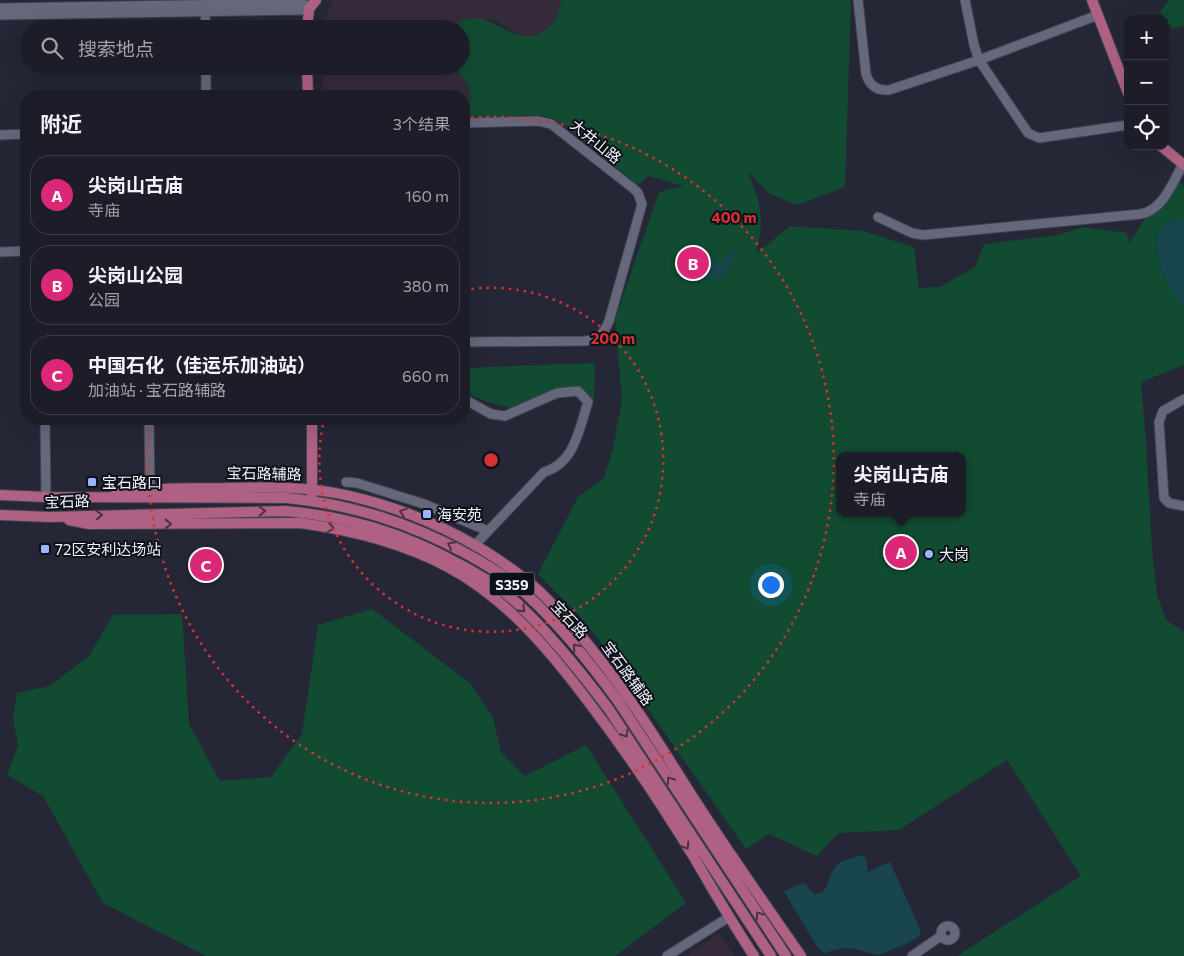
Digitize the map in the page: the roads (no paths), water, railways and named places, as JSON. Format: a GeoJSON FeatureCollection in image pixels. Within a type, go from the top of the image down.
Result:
{"type":"FeatureCollection","features":[{"type":"Feature","properties":{"kind":"main road"},"geometry":{"type":"LineString","coordinates":[[1092,0],[1124,83]]}},
{"type":"Feature","properties":{"kind":"main road"},"geometry":{"type":"LineString","coordinates":[[309,20],[313,3]]}},
{"type":"Feature","properties":{"kind":"main road"},"geometry":{"type":"LineString","coordinates":[[307,75],[308,90]]}},
{"type":"Feature","properties":{"kind":"main road"},"geometry":{"type":"LineString","coordinates":[[1166,150],[1184,165]]}},
{"type":"Feature","properties":{"kind":"main road"},"geometry":{"type":"LineString","coordinates":[[312,425],[312,513]]}},
{"type":"Feature","properties":{"kind":"main road","name":"宝石路辅路"},"geometry":{"type":"LineString","coordinates":[[50,497],[150,489],[287,487],[312,489],[350,496],[405,512],[450,532],[494,556],[532,585],[566,619],[598,656],[627,695],[707,819],[801,956]]}},
{"type":"Feature","properties":{"kind":"main road","name":"S359"},"geometry":{"type":"LineString","coordinates":[[0,490],[17,496]]}},
{"type":"Feature","properties":{"kind":"main road","name":"宝石路"},"geometry":{"type":"LineString","coordinates":[[0,495],[286,498],[312,501],[347,507],[401,522],[445,542],[487,565],[525,594],[590,663],[618,701],[780,947],[788,956]]}},
{"type":"Feature","properties":{"kind":"main road","name":"宝石路"},"geometry":{"type":"LineString","coordinates":[[0,515],[50,517],[286,511],[312,513],[345,519],[405,538],[440,553],[480,576],[517,603],[573,663],[608,708],[771,956]]}},
{"type":"Feature","properties":{"kind":"main road"},"geometry":{"type":"LineString","coordinates":[[0,524],[30,517]]}},
{"type":"Feature","properties":{"kind":"main road"},"geometry":{"type":"LineString","coordinates":[[50,517],[89,524],[306,524],[363,534],[393,543],[449,568],[513,614],[556,660],[628,757],[695,860],[754,956]]}},
{"type":"Feature","properties":{"kind":"street"},"geometry":{"type":"LineString","coordinates":[[858,0],[867,79],[874,87],[884,90],[889,90],[979,60],[1098,15]]}},
{"type":"Feature","properties":{"kind":"street"},"geometry":{"type":"LineString","coordinates":[[964,0],[979,60],[1028,133],[1033,136],[1046,138],[1124,126]]}},
{"type":"Feature","properties":{"kind":"street"},"geometry":{"type":"LineString","coordinates":[[0,8],[313,3]]}},
{"type":"Feature","properties":{"kind":"street"},"geometry":{"type":"LineString","coordinates":[[0,15],[184,6],[205,12],[301,10],[313,3]]}},
{"type":"Feature","properties":{"kind":"street"},"geometry":{"type":"LineString","coordinates":[[205,12],[205,20]]}},
{"type":"Feature","properties":{"kind":"street"},"geometry":{"type":"LineString","coordinates":[[206,75],[206,90]]}},
{"type":"Feature","properties":{"kind":"street","name":"大井山路"},"geometry":{"type":"LineString","coordinates":[[470,123],[538,121],[551,124],[634,189],[642,204],[627,260],[604,332],[595,339],[584,341],[470,342]]}},
{"type":"Feature","properties":{"kind":"street"},"geometry":{"type":"LineString","coordinates":[[0,135],[20,134]]}},
{"type":"Feature","properties":{"kind":"street"},"geometry":{"type":"LineString","coordinates":[[878,217],[912,233],[923,235],[1141,214],[1152,211],[1159,204],[1184,165]]}},
{"type":"Feature","properties":{"kind":"street"},"geometry":{"type":"LineString","coordinates":[[0,252],[20,251]]}},
{"type":"Feature","properties":{"kind":"street"},"geometry":{"type":"LineString","coordinates":[[470,403],[491,414],[505,416],[558,393],[578,392],[588,402],[569,455],[555,467],[544,472],[474,545]]}},
{"type":"Feature","properties":{"kind":"street"},"geometry":{"type":"LineString","coordinates":[[1184,399],[1165,409],[1160,416],[1159,422],[1164,495],[1169,503],[1184,506]]}},
{"type":"Feature","properties":{"kind":"street"},"geometry":{"type":"LineString","coordinates":[[44,425],[50,497]]}},
{"type":"Feature","properties":{"kind":"street"},"geometry":{"type":"LineString","coordinates":[[148,425],[150,489]]}},
{"type":"Feature","properties":{"kind":"street"},"geometry":{"type":"LineString","coordinates":[[346,482],[357,483],[424,504],[488,532]]}},
{"type":"Feature","properties":{"kind":"street"},"geometry":{"type":"LineString","coordinates":[[667,956],[729,917]]}},
{"type":"Feature","properties":{"kind":"street"},"geometry":{"type":"LineString","coordinates":[[912,956],[941,936]]}},
{"type":"Feature","properties":{"kind":"place","name":"尖岗山公园"},"geometry":{"type":"Point","coordinates":[693,263]}},
{"type":"Feature","properties":{"kind":"place","name":"宝石路口"},"geometry":{"type":"Point","coordinates":[92,482]}},
{"type":"Feature","properties":{"kind":"place","name":"海安苑"},"geometry":{"type":"Point","coordinates":[427,514]}},
{"type":"Feature","properties":{"kind":"place","name":"72区安利达场站"},"geometry":{"type":"Point","coordinates":[45,549]}},
{"type":"Feature","properties":{"kind":"place","name":"尖岗山古庙"},"geometry":{"type":"Point","coordinates":[901,552]}},
{"type":"Feature","properties":{"kind":"place","name":"大岗"},"geometry":{"type":"Point","coordinates":[929,554]}},
{"type":"Feature","properties":{"kind":"place","name":"中国石化（佳运乐加油站）"},"geometry":{"type":"Point","coordinates":[206,565]}}]}
